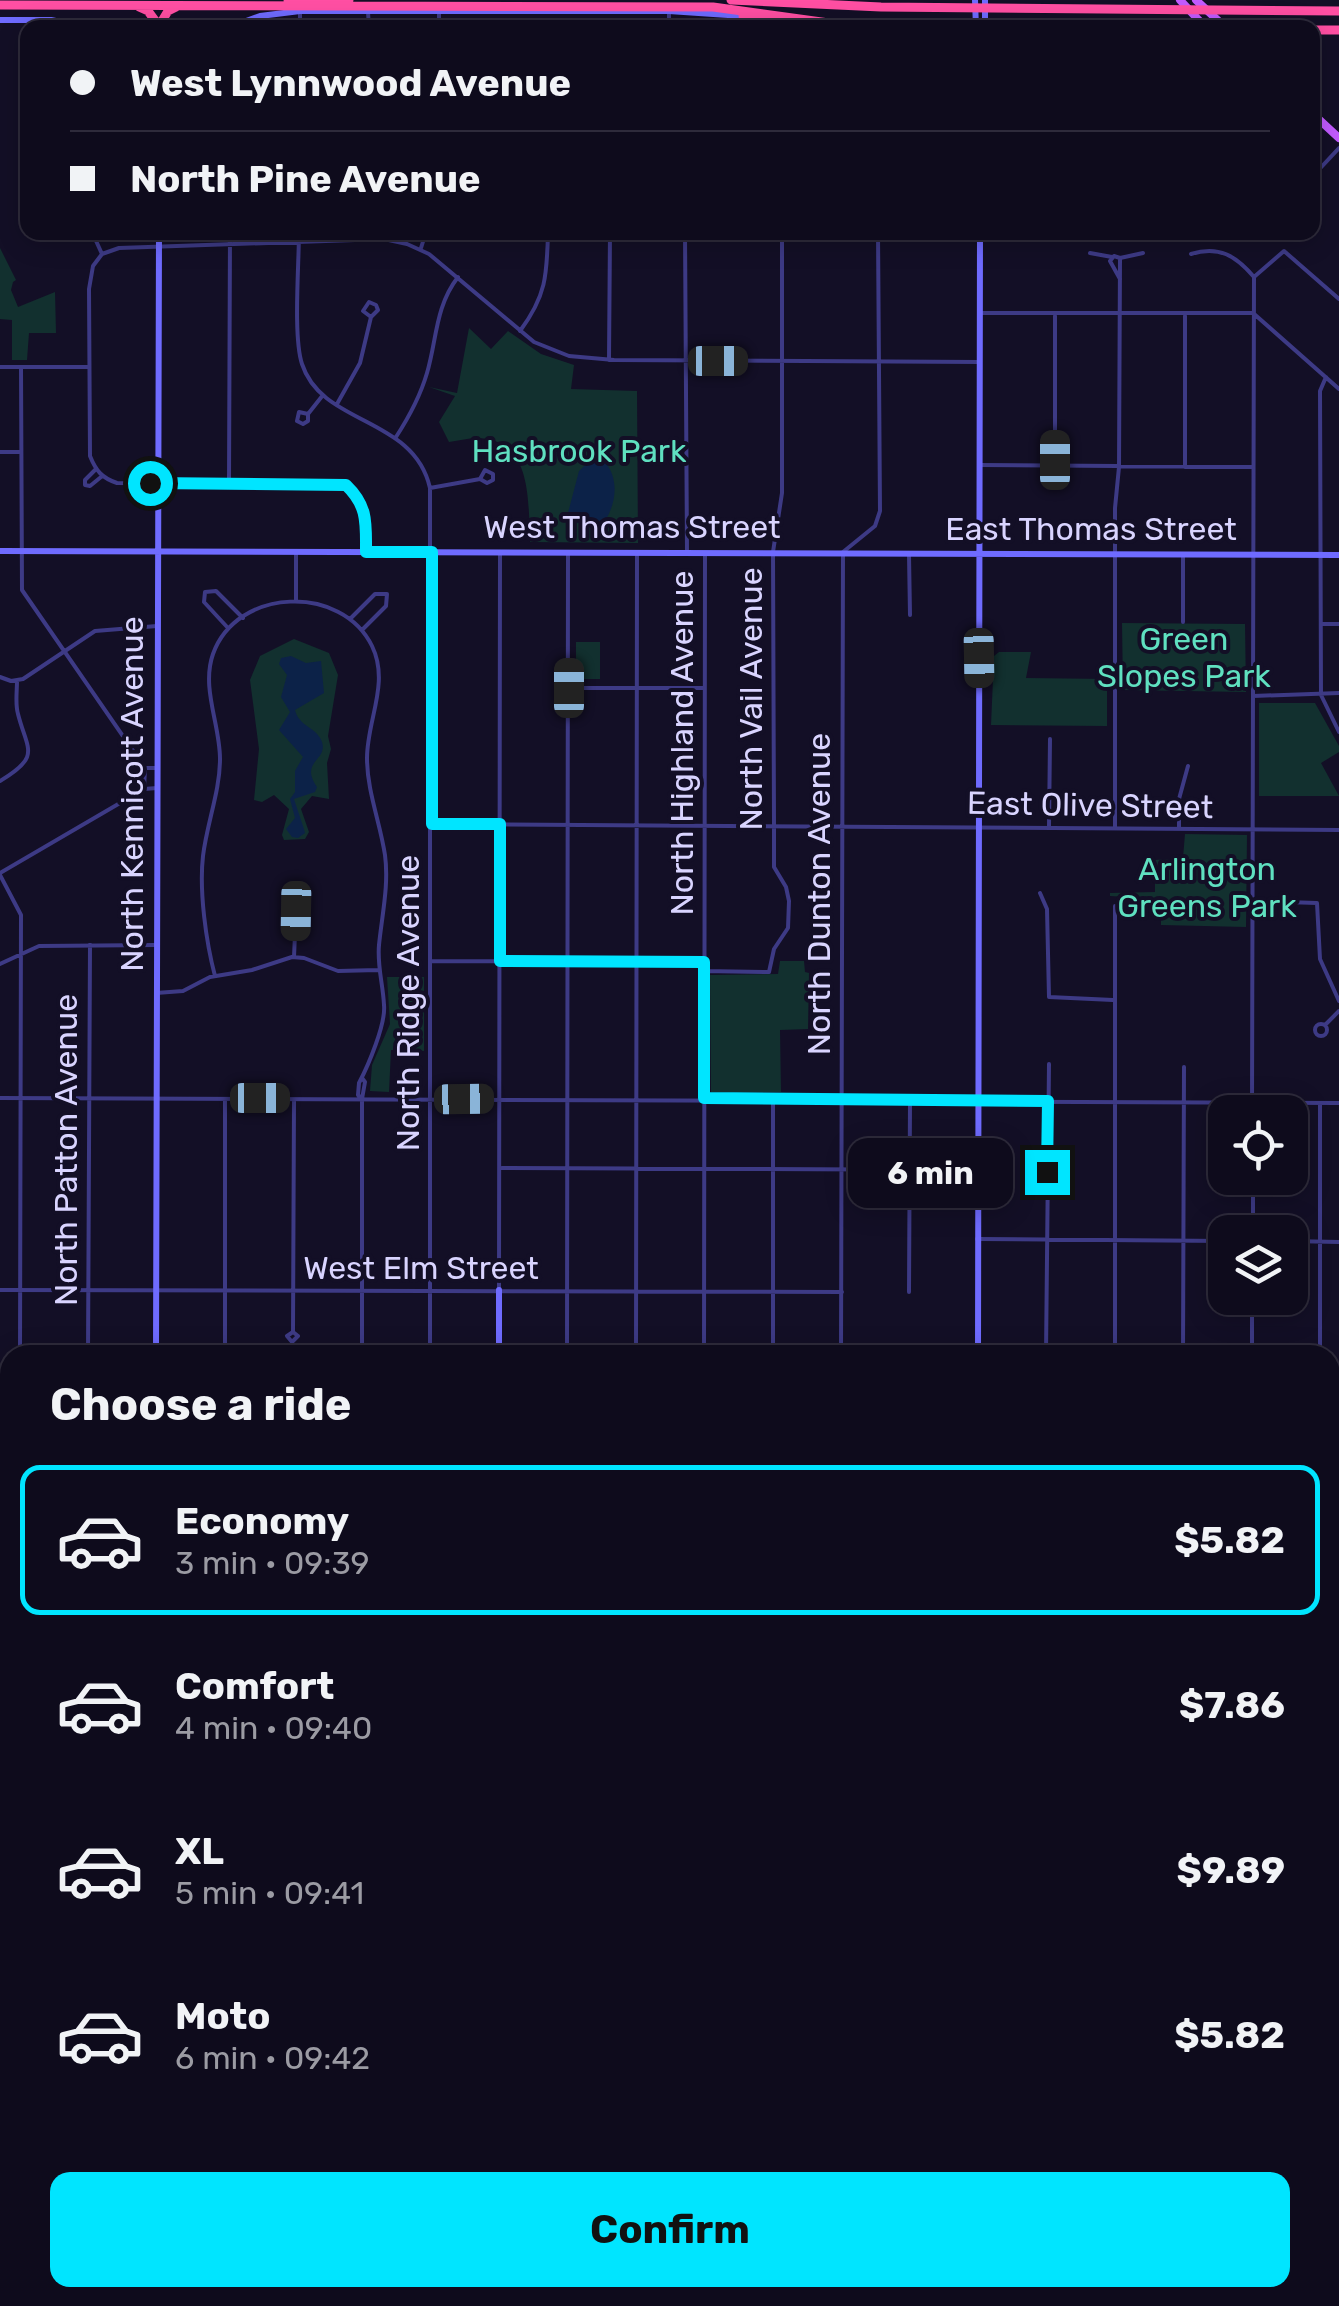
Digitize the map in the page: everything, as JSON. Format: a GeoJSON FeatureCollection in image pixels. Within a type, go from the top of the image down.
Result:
{"type":"FeatureCollection","features":[{"type":"Feature","properties":{"kind":"highway"},"geometry":{"type":"LineString","coordinates":[[288,0],[349,0]]}},
{"type":"Feature","properties":{"kind":"highway"},"geometry":{"type":"LineString","coordinates":[[732,0],[1159,9],[1193,4],[1206,9],[1287,6],[1339,11]]}},
{"type":"Feature","properties":{"kind":"highway"},"geometry":{"type":"LineString","coordinates":[[802,0],[835,4]]}},
{"type":"Feature","properties":{"kind":"highway"},"geometry":{"type":"LineString","coordinates":[[1159,9],[1172,0]]}},
{"type":"Feature","properties":{"kind":"highway"},"geometry":{"type":"LineString","coordinates":[[0,5],[698,7],[811,20]]}},
{"type":"Feature","properties":{"kind":"highway"},"geometry":{"type":"LineString","coordinates":[[136,6],[148,11],[155,20]]}},
{"type":"Feature","properties":{"kind":"highway"},"geometry":{"type":"LineString","coordinates":[[163,20],[168,11],[179,6]]}},
{"type":"Feature","properties":{"kind":"main road"},"geometry":{"type":"LineString","coordinates":[[1180,0],[1193,4]]}},
{"type":"Feature","properties":{"kind":"main road"},"geometry":{"type":"LineString","coordinates":[[1206,9],[1218,20]]}},
{"type":"Feature","properties":{"kind":"main road"},"geometry":{"type":"LineString","coordinates":[[1320,120],[1339,138]]}},
{"type":"Feature","properties":{"kind":"street"},"geometry":{"type":"LineString","coordinates":[[300,11],[300,20]]}},
{"type":"Feature","properties":{"kind":"street"},"geometry":{"type":"LineString","coordinates":[[249,20],[300,11],[669,11],[730,20]]}},
{"type":"Feature","properties":{"kind":"street"},"geometry":{"type":"LineString","coordinates":[[368,11],[368,20]]}},
{"type":"Feature","properties":{"kind":"street"},"geometry":{"type":"LineString","coordinates":[[439,11],[439,20]]}},
{"type":"Feature","properties":{"kind":"street"},"geometry":{"type":"LineString","coordinates":[[669,11],[669,20]]}},
{"type":"Feature","properties":{"kind":"street"},"geometry":{"type":"LineString","coordinates":[[1320,168],[1339,148]]}},
{"type":"Feature","properties":{"kind":"street"},"geometry":{"type":"LineString","coordinates":[[96,240],[102,254]]}},
{"type":"Feature","properties":{"kind":"street","name":"North Kennicott Avenue"},"geometry":{"type":"LineString","coordinates":[[156,1345],[159,240]]}},
{"type":"Feature","properties":{"kind":"street"},"geometry":{"type":"LineString","coordinates":[[229,484],[230,240]]}},
{"type":"Feature","properties":{"kind":"street"},"geometry":{"type":"LineString","coordinates":[[323,240],[120,248],[102,254],[93,266],[90,280],[90,456],[102,476],[117,483],[346,485],[366,513],[366,552]]}},
{"type":"Feature","properties":{"kind":"street"},"geometry":{"type":"LineString","coordinates":[[388,240],[421,248],[520,331],[553,352],[585,360],[980,362]]}},
{"type":"Feature","properties":{"kind":"street"},"geometry":{"type":"LineString","coordinates":[[421,248],[424,240]]}},
{"type":"Feature","properties":{"kind":"street"},"geometry":{"type":"LineString","coordinates":[[520,331],[544,290],[547,240]]}},
{"type":"Feature","properties":{"kind":"street"},"geometry":{"type":"LineString","coordinates":[[609,360],[610,240]]}},
{"type":"Feature","properties":{"kind":"street","name":"North Highland Avenue"},"geometry":{"type":"LineString","coordinates":[[686,240],[687,552]]}},
{"type":"Feature","properties":{"kind":"street","name":"North Vail Avenue"},"geometry":{"type":"LineString","coordinates":[[704,971],[769,972],[774,949],[788,928],[789,900],[774,866],[773,552],[782,493],[782,240]]}},
{"type":"Feature","properties":{"kind":"street"},"geometry":{"type":"LineString","coordinates":[[843,552],[876,526],[880,511],[878,240]]}},
{"type":"Feature","properties":{"kind":"street"},"geometry":{"type":"LineString","coordinates":[[978,1345],[980,240]]}},
{"type":"Feature","properties":{"kind":"street","name":"North Ridge Avenue"},"geometry":{"type":"LineString","coordinates":[[299,242],[299,351],[306,374],[323,395],[396,437],[420,460],[430,488],[430,1345]]}},
{"type":"Feature","properties":{"kind":"street"},"geometry":{"type":"LineString","coordinates":[[1191,254],[1212,250],[1232,255],[1254,277],[1252,1095]]}},
{"type":"Feature","properties":{"kind":"street"},"geometry":{"type":"LineString","coordinates":[[1254,277],[1284,251],[1339,299]]}},
{"type":"Feature","properties":{"kind":"street"},"geometry":{"type":"LineString","coordinates":[[1090,253],[1120,258],[1143,254]]}},
{"type":"Feature","properties":{"kind":"street"},"geometry":{"type":"LineString","coordinates":[[1112,257],[1112,267],[1120,279]]}},
{"type":"Feature","properties":{"kind":"street"},"geometry":{"type":"LineString","coordinates":[[1115,828],[1120,258]]}},
{"type":"Feature","properties":{"kind":"street"},"geometry":{"type":"LineString","coordinates":[[396,437],[416,404],[427,373],[440,306],[458,278]]}},
{"type":"Feature","properties":{"kind":"street"},"geometry":{"type":"LineString","coordinates":[[980,313],[1253,313],[1339,389]]}},
{"type":"Feature","properties":{"kind":"street"},"geometry":{"type":"LineString","coordinates":[[1055,314],[1055,466]]}},
{"type":"Feature","properties":{"kind":"street"},"geometry":{"type":"LineString","coordinates":[[1186,315],[1186,467]]}},
{"type":"Feature","properties":{"kind":"street"},"geometry":{"type":"LineString","coordinates":[[337,404],[360,363],[370,317]]}},
{"type":"Feature","properties":{"kind":"street"},"geometry":{"type":"LineString","coordinates":[[0,367],[89,367]]}},
{"type":"Feature","properties":{"kind":"street"},"geometry":{"type":"LineString","coordinates":[[21,368],[22,590],[145,768],[144,789]]}},
{"type":"Feature","properties":{"kind":"street"},"geometry":{"type":"LineString","coordinates":[[1326,377],[1320,392],[1321,696],[1339,732]]}},
{"type":"Feature","properties":{"kind":"street"},"geometry":{"type":"LineString","coordinates":[[308,414],[323,395]]}},
{"type":"Feature","properties":{"kind":"street"},"geometry":{"type":"LineString","coordinates":[[0,452],[20,452]]}},
{"type":"Feature","properties":{"kind":"street"},"geometry":{"type":"LineString","coordinates":[[980,465],[1252,468]]}},
{"type":"Feature","properties":{"kind":"street"},"geometry":{"type":"LineString","coordinates":[[96,469],[85,485],[90,486],[102,476]]}},
{"type":"Feature","properties":{"kind":"street"},"geometry":{"type":"LineString","coordinates":[[430,488],[480,479]]}},
{"type":"Feature","properties":{"kind":"street","name":"West Thomas Street"},"geometry":{"type":"LineString","coordinates":[[0,551],[843,552]]}},
{"type":"Feature","properties":{"kind":"street"},"geometry":{"type":"LineString","coordinates":[[296,551],[296,600]]}},
{"type":"Feature","properties":{"kind":"street"},"geometry":{"type":"LineString","coordinates":[[499,1345],[500,552]]}},
{"type":"Feature","properties":{"kind":"street"},"geometry":{"type":"LineString","coordinates":[[567,1345],[568,552]]}},
{"type":"Feature","properties":{"kind":"street"},"geometry":{"type":"LineString","coordinates":[[636,1345],[637,552]]}},
{"type":"Feature","properties":{"kind":"street","name":"North Highland Avenue"},"geometry":{"type":"LineString","coordinates":[[704,1345],[705,552]]}},
{"type":"Feature","properties":{"kind":"street","name":"East Thomas Street"},"geometry":{"type":"LineString","coordinates":[[843,552],[1339,555]]}},
{"type":"Feature","properties":{"kind":"street","name":"North Dunton Avenue"},"geometry":{"type":"LineString","coordinates":[[841,1345],[843,552]]}},
{"type":"Feature","properties":{"kind":"street"},"geometry":{"type":"LineString","coordinates":[[909,553],[910,615]]}},
{"type":"Feature","properties":{"kind":"street"},"geometry":{"type":"LineString","coordinates":[[1183,555],[1184,622]]}},
{"type":"Feature","properties":{"kind":"street"},"geometry":{"type":"LineString","coordinates":[[230,629],[204,602],[205,592],[216,591],[243,618]]}},
{"type":"Feature","properties":{"kind":"street"},"geometry":{"type":"LineString","coordinates":[[350,620],[375,594],[387,594],[386,606],[362,630]]}},
{"type":"Feature","properties":{"kind":"street"},"geometry":{"type":"LineString","coordinates":[[215,976],[202,878],[220,762],[210,672],[214,651],[243,618],[270,605],[296,600],[322,605],[362,630],[375,654],[379,682],[367,758],[386,868],[378,970],[384,1018],[362,1078],[362,1345]]}},
{"type":"Feature","properties":{"kind":"street"},"geometry":{"type":"LineString","coordinates":[[1321,624],[1339,624]]}},
{"type":"Feature","properties":{"kind":"street"},"geometry":{"type":"LineString","coordinates":[[0,678],[16,682],[95,631],[157,626]]}},
{"type":"Feature","properties":{"kind":"street"},"geometry":{"type":"LineString","coordinates":[[0,780],[16,771],[28,754],[26,732],[18,714],[16,682]]}},
{"type":"Feature","properties":{"kind":"street"},"geometry":{"type":"LineString","coordinates":[[569,688],[705,688]]}},
{"type":"Feature","properties":{"kind":"street"},"geometry":{"type":"LineString","coordinates":[[1253,696],[1339,693]]}},
{"type":"Feature","properties":{"kind":"street"},"geometry":{"type":"LineString","coordinates":[[1049,827],[1050,739]]}},
{"type":"Feature","properties":{"kind":"street"},"geometry":{"type":"LineString","coordinates":[[1179,828],[1179,799],[1188,766]]}},
{"type":"Feature","properties":{"kind":"street"},"geometry":{"type":"LineString","coordinates":[[145,768],[157,768]]}},
{"type":"Feature","properties":{"kind":"street"},"geometry":{"type":"LineString","coordinates":[[20,1345],[20,908],[0,874],[144,789],[158,788]]}},
{"type":"Feature","properties":{"kind":"street","name":"East Olive Street"},"geometry":{"type":"LineString","coordinates":[[432,824],[1339,830]]}},
{"type":"Feature","properties":{"kind":"street"},"geometry":{"type":"LineString","coordinates":[[1040,892],[1047,909],[1049,996],[1115,1000]]}},
{"type":"Feature","properties":{"kind":"street"},"geometry":{"type":"LineString","coordinates":[[288,894],[296,911],[294,957]]}},
{"type":"Feature","properties":{"kind":"street"},"geometry":{"type":"LineString","coordinates":[[1252,900],[1317,903],[1320,959],[1339,1000]]}},
{"type":"Feature","properties":{"kind":"street"},"geometry":{"type":"LineString","coordinates":[[1115,906],[1115,1345]]}},
{"type":"Feature","properties":{"kind":"street"},"geometry":{"type":"LineString","coordinates":[[0,964],[21,952],[51,944],[156,945]]}},
{"type":"Feature","properties":{"kind":"street","name":"North Patton Avenue"},"geometry":{"type":"LineString","coordinates":[[88,1345],[90,945]]}},
{"type":"Feature","properties":{"kind":"street"},"geometry":{"type":"LineString","coordinates":[[156,993],[190,989],[215,976],[294,957],[338,971],[378,970]]}},
{"type":"Feature","properties":{"kind":"street"},"geometry":{"type":"LineString","coordinates":[[431,960],[704,962]]}},
{"type":"Feature","properties":{"kind":"street"},"geometry":{"type":"LineString","coordinates":[[1325,1025],[1339,1012]]}},
{"type":"Feature","properties":{"kind":"street"},"geometry":{"type":"LineString","coordinates":[[1046,1345],[1049,1064]]}},
{"type":"Feature","properties":{"kind":"street"},"geometry":{"type":"LineString","coordinates":[[1183,1345],[1184,1067]]}},
{"type":"Feature","properties":{"kind":"street"},"geometry":{"type":"LineString","coordinates":[[0,1098],[1208,1102]]}},
{"type":"Feature","properties":{"kind":"street"},"geometry":{"type":"LineString","coordinates":[[294,1098],[294,1332]]}},
{"type":"Feature","properties":{"kind":"street"},"geometry":{"type":"LineString","coordinates":[[225,1099],[225,1345]]}},
{"type":"Feature","properties":{"kind":"street"},"geometry":{"type":"LineString","coordinates":[[773,1100],[773,1345]]}},
{"type":"Feature","properties":{"kind":"street"},"geometry":{"type":"LineString","coordinates":[[908,1292],[910,1100]]}},
{"type":"Feature","properties":{"kind":"street"},"geometry":{"type":"LineString","coordinates":[[1308,1103],[1339,1104]]}},
{"type":"Feature","properties":{"kind":"street"},"geometry":{"type":"LineString","coordinates":[[1320,1103],[1320,1345]]}},
{"type":"Feature","properties":{"kind":"street"},"geometry":{"type":"LineString","coordinates":[[500,1168],[977,1170]]}},
{"type":"Feature","properties":{"kind":"street"},"geometry":{"type":"LineString","coordinates":[[978,1238],[1208,1241]]}},
{"type":"Feature","properties":{"kind":"street"},"geometry":{"type":"LineString","coordinates":[[1308,1242],[1339,1242]]}},
{"type":"Feature","properties":{"kind":"street","name":"West Elm Street"},"geometry":{"type":"LineString","coordinates":[[0,1290],[842,1292]]}},
{"type":"Feature","properties":{"kind":"street"},"geometry":{"type":"LineString","coordinates":[[1252,1315],[1252,1345]]}},
{"type":"Feature","properties":{"kind":"green space"},"geometry":{"type":"Polygon","coordinates":[[[0,248],[16,280],[11,290],[18,307],[55,292],[56,333],[29,333],[27,360],[12,360],[12,320],[0,319],[0,248]]]}},
{"type":"Feature","properties":{"kind":"green space","name":"Hasbrook Park"},"geometry":{"type":"Polygon","coordinates":[[[469,328],[491,349],[508,331],[541,354],[574,365],[571,389],[637,391],[638,543],[530,542],[527,490],[517,459],[493,440],[449,442],[439,422],[455,396],[429,387],[457,393],[469,328]]]}},
{"type":"Feature","properties":{"kind":"green space","name":"Green Slopes Park"},"geometry":{"type":"Polygon","coordinates":[[[1122,623],[1245,624],[1246,692],[1123,690],[1122,623]]]}},
{"type":"Feature","properties":{"kind":"green space"},"geometry":{"type":"Polygon","coordinates":[[[294,639],[329,653],[338,675],[328,736],[329,799],[312,796],[301,809],[309,832],[305,839],[284,840],[289,809],[274,795],[262,802],[254,800],[259,749],[250,680],[260,656],[294,639]]]}},
{"type":"Feature","properties":{"kind":"green space"},"geometry":{"type":"Polygon","coordinates":[[[576,642],[600,642],[600,679],[576,679],[576,642]]]}},
{"type":"Feature","properties":{"kind":"green space"},"geometry":{"type":"Polygon","coordinates":[[[999,652],[1031,652],[1026,678],[1107,679],[1107,726],[991,725],[994,656],[999,652]]]}},
{"type":"Feature","properties":{"kind":"green space"},"geometry":{"type":"Polygon","coordinates":[[[1259,703],[1315,703],[1339,746],[1339,752],[1321,763],[1339,796],[1259,796],[1259,703]]]}},
{"type":"Feature","properties":{"kind":"green space","name":"Arlington Greens Park"},"geometry":{"type":"Polygon","coordinates":[[[1185,834],[1247,835],[1246,927],[1161,925],[1161,899],[1110,896],[1155,892],[1155,860],[1183,858],[1185,834]]]}},
{"type":"Feature","properties":{"kind":"green space"},"geometry":{"type":"Polygon","coordinates":[[[780,961],[804,961],[805,972],[809,973],[808,1029],[780,1030],[781,1092],[711,1092],[710,975],[778,974],[780,961]]]}},
{"type":"Feature","properties":{"kind":"green space"},"geometry":{"type":"Polygon","coordinates":[[[387,977],[424,977],[424,1051],[391,1050],[389,1092],[370,1091],[372,1065],[390,1024],[387,977]]]}},
{"type":"Feature","properties":{"kind":"water"},"geometry":{"type":"Polygon","coordinates":[[[591,460],[603,460],[608,466],[615,489],[606,519],[589,525],[572,522],[568,513],[579,471],[591,460]]]}},
{"type":"Feature","properties":{"kind":"water"},"geometry":{"type":"Polygon","coordinates":[[[291,656],[306,663],[321,661],[324,693],[295,710],[300,720],[320,737],[323,748],[312,766],[315,792],[294,799],[305,833],[298,838],[286,829],[295,818],[290,799],[295,792],[295,771],[303,757],[279,730],[290,712],[281,697],[287,675],[279,664],[281,658],[291,656]]]}},
{"type":"Feature","properties":{"kind":"route"},"geometry":{"type":"LineString","coordinates":[[150,483],[346,485],[366,513],[366,552],[432,552],[432,824],[500,824],[500,961],[704,962],[704,1098],[1048,1101],[1047,1172]]}}]}
